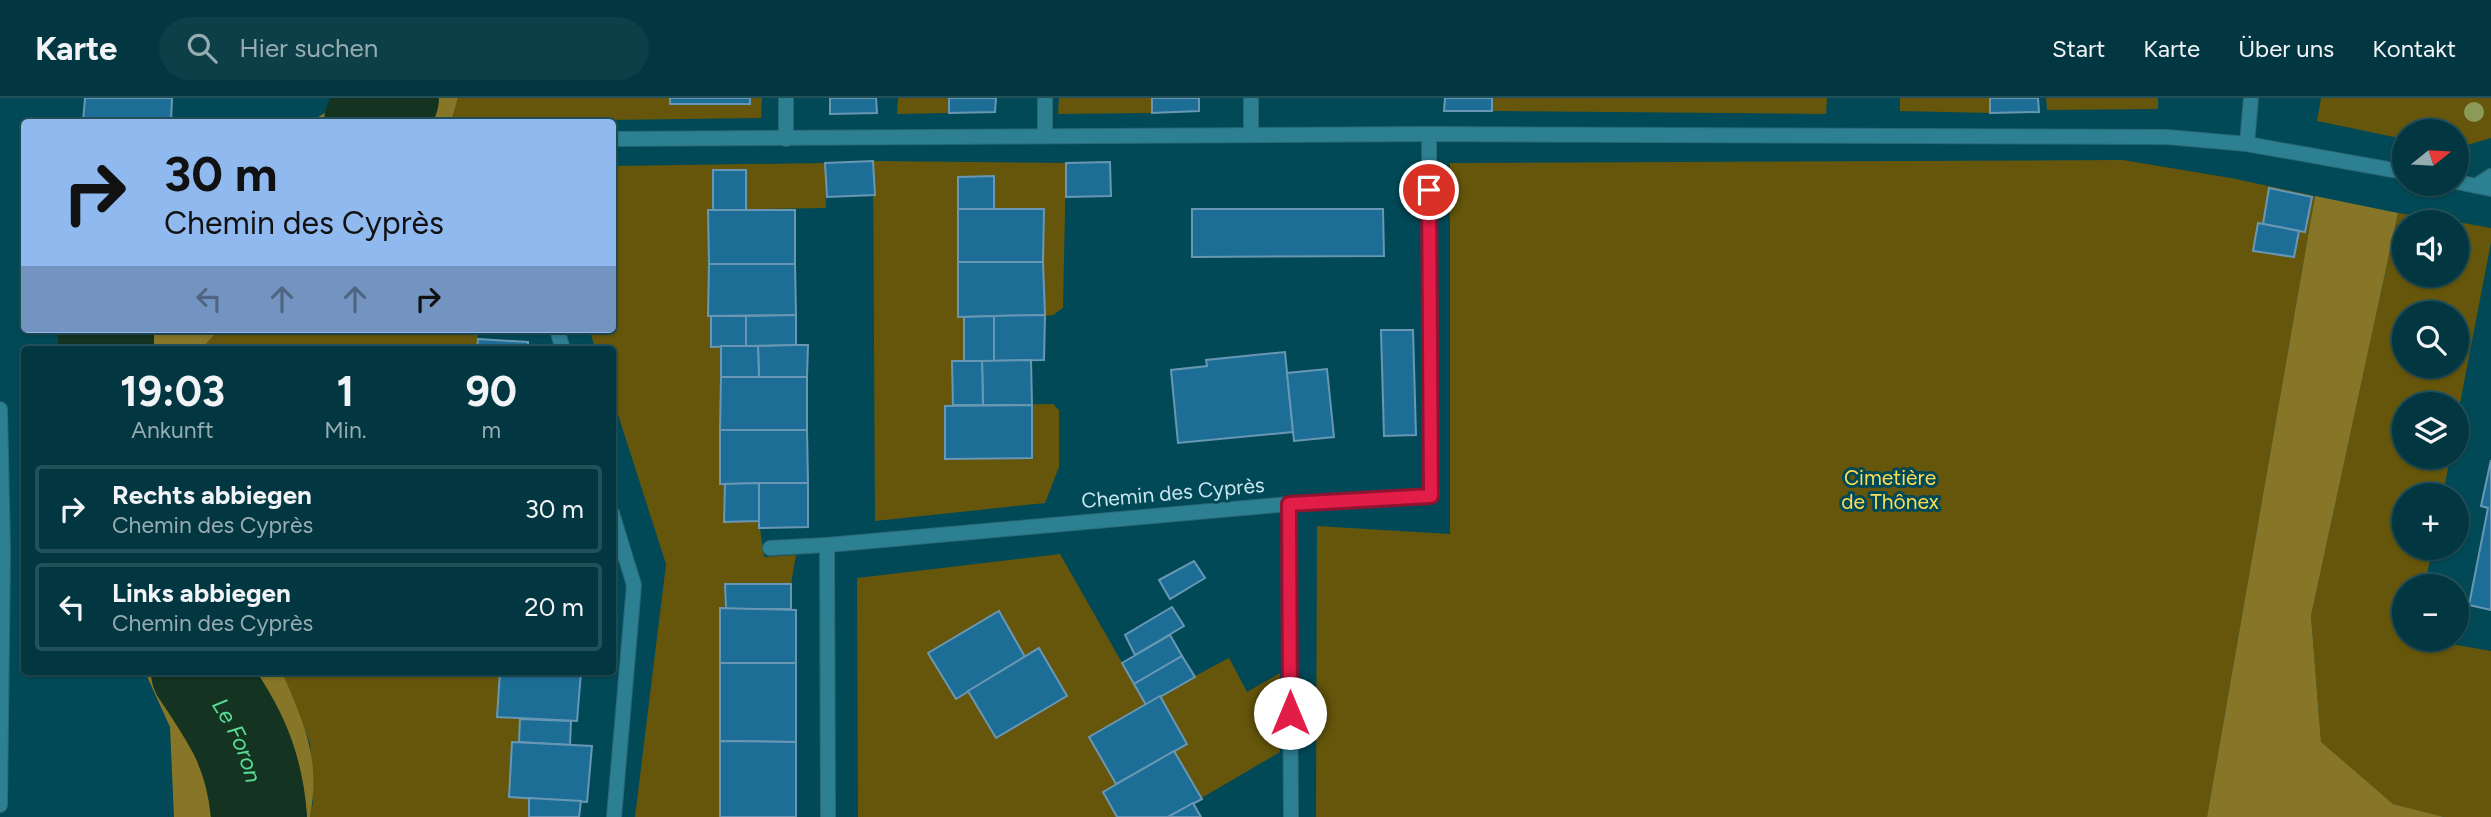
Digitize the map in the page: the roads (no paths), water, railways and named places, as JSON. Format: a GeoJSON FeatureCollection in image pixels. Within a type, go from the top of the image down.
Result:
{"type":"FeatureCollection","features":[{"type":"Feature","properties":{"kind":"street"},"geometry":{"type":"LineString","coordinates":[[786,98],[786,139]]}},
{"type":"Feature","properties":{"kind":"street"},"geometry":{"type":"LineString","coordinates":[[1045,98],[1045,136]]}},
{"type":"Feature","properties":{"kind":"street"},"geometry":{"type":"LineString","coordinates":[[1251,98],[1251,135]]}},
{"type":"Feature","properties":{"kind":"street"},"geometry":{"type":"LineString","coordinates":[[2247,144],[2251,98]]}},
{"type":"Feature","properties":{"kind":"street"},"geometry":{"type":"LineString","coordinates":[[616,139],[1429,134],[2167,137],[2247,144],[2392,170]]}},
{"type":"Feature","properties":{"kind":"street","name":"Chemin des Cyprès"},"geometry":{"type":"LineString","coordinates":[[770,548],[1289,504],[1431,496],[1429,134]]}},
{"type":"Feature","properties":{"kind":"street"},"geometry":{"type":"LineString","coordinates":[[2484,187],[2491,176]]}},
{"type":"Feature","properties":{"kind":"street"},"geometry":{"type":"LineString","coordinates":[[0,409],[3,541],[0,805]]}},
{"type":"Feature","properties":{"kind":"street"},"geometry":{"type":"LineString","coordinates":[[1289,504],[1291,817]]}},
{"type":"Feature","properties":{"kind":"street"},"geometry":{"type":"LineString","coordinates":[[614,817],[634,585],[616,526]]}},
{"type":"Feature","properties":{"kind":"street"},"geometry":{"type":"LineString","coordinates":[[827,545],[828,817]]}},
{"type":"Feature","properties":{"kind":"waterway","name":"Le Foron"},"geometry":{"type":"LineString","coordinates":[[374,119],[391,98]]}},
{"type":"Feature","properties":{"kind":"waterway","name":"Le Foron"},"geometry":{"type":"LineString","coordinates":[[106,333],[106,346]]}},
{"type":"Feature","properties":{"kind":"waterway","name":"Le Foron"},"geometry":{"type":"LineString","coordinates":[[201,675],[232,723],[247,757],[259,817]]}},
{"type":"Feature","properties":{"kind":"park label","name":"Cimetière de Thônex"},"geometry":{"type":"Point","coordinates":[1890,490]}}]}
